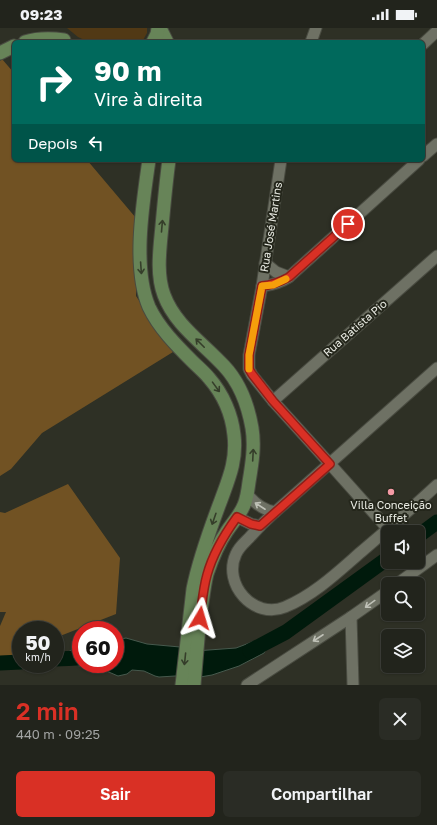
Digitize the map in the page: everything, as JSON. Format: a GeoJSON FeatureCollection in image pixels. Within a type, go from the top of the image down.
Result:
{"type":"FeatureCollection","features":[{"type":"Feature","properties":{"kind":"main road"},"geometry":{"type":"LineString","coordinates":[[54,28],[65,40]]}},
{"type":"Feature","properties":{"kind":"main road"},"geometry":{"type":"LineString","coordinates":[[154,40],[159,28]]}},
{"type":"Feature","properties":{"kind":"main road"},"geometry":{"type":"LineString","coordinates":[[159,28],[166,40]]}},
{"type":"Feature","properties":{"kind":"main road"},"geometry":{"type":"LineString","coordinates":[[32,40],[50,38],[61,40]]}},
{"type":"Feature","properties":{"kind":"main road"},"geometry":{"type":"LineString","coordinates":[[0,52],[12,47]]}},
{"type":"Feature","properties":{"kind":"main road"},"geometry":{"type":"LineString","coordinates":[[149,162],[140,258],[143,288],[159,324],[169,337],[209,378],[226,404],[232,420],[235,448],[233,466],[196,573],[193,589],[194,685]]}},
{"type":"Feature","properties":{"kind":"main road"},"geometry":{"type":"LineString","coordinates":[[169,162],[165,186],[160,250],[161,281],[164,295],[172,310],[182,323],[224,366],[241,390],[248,410],[252,429],[253,445],[252,463],[244,506],[221,540],[207,575],[182,685]]}},
{"type":"Feature","properties":{"kind":"main road"},"geometry":{"type":"LineString","coordinates":[[228,482],[226,504],[231,513],[237,517]]}},
{"type":"Feature","properties":{"kind":"street"},"geometry":{"type":"LineString","coordinates":[[312,40],[316,28]]}},
{"type":"Feature","properties":{"kind":"street"},"geometry":{"type":"LineString","coordinates":[[425,42],[437,31]]}},
{"type":"Feature","properties":{"kind":"street"},"geometry":{"type":"LineString","coordinates":[[425,154],[437,144]]}},
{"type":"Feature","properties":{"kind":"street","name":"Rua José Martins"},"geometry":{"type":"LineString","coordinates":[[281,162],[262,286],[249,355],[249,369],[273,401],[384,525]]}},
{"type":"Feature","properties":{"kind":"street"},"geometry":{"type":"LineString","coordinates":[[262,286],[273,285],[289,277],[417,162]]}},
{"type":"Feature","properties":{"kind":"street","name":"Rua Batista Pio"},"geometry":{"type":"LineString","coordinates":[[273,401],[437,256]]}},
{"type":"Feature","properties":{"kind":"street"},"geometry":{"type":"LineString","coordinates":[[265,263],[276,272],[289,277]]}},
{"type":"Feature","properties":{"kind":"street"},"geometry":{"type":"LineString","coordinates":[[381,535],[335,574],[303,598],[284,607],[272,610],[255,606],[246,599],[235,584],[232,573],[234,560],[239,548],[275,512],[437,368]]}},
{"type":"Feature","properties":{"kind":"street"},"geometry":{"type":"LineString","coordinates":[[392,525],[437,485]]}},
{"type":"Feature","properties":{"kind":"street"},"geometry":{"type":"LineString","coordinates":[[247,494],[260,507],[275,512]]}},
{"type":"Feature","properties":{"kind":"street"},"geometry":{"type":"LineString","coordinates":[[237,517],[251,524],[260,526]]}},
{"type":"Feature","properties":{"kind":"street"},"geometry":{"type":"LineString","coordinates":[[407,577],[437,556]]}},
{"type":"Feature","properties":{"kind":"street"},"geometry":{"type":"LineString","coordinates":[[247,685],[381,596]]}},
{"type":"Feature","properties":{"kind":"street"},"geometry":{"type":"LineString","coordinates":[[351,617],[353,685]]}},
{"type":"Feature","properties":{"kind":"shaded area"},"geometry":{"type":"Polygon","coordinates":[[[67,28],[147,28],[147,33],[143,40],[85,40],[78,37],[67,28]]]}},
{"type":"Feature","properties":{"kind":"shaded area"},"geometry":{"type":"Polygon","coordinates":[[[2,59],[12,71],[12,162],[89,162],[136,218],[136,296],[173,352],[42,433],[11,469],[0,476],[0,61],[2,59]]]}},
{"type":"Feature","properties":{"kind":"shaded area"},"geometry":{"type":"Polygon","coordinates":[[[68,484],[120,558],[116,614],[98,621],[72,621],[72,631],[64,634],[64,621],[12,621],[12,662],[0,663],[0,626],[6,612],[0,612],[0,512],[5,513],[68,484]]]}},
{"type":"Feature","properties":{"kind":"shaded area"},"geometry":{"type":"Polygon","coordinates":[[[124,638],[147,644],[180,647],[195,651],[236,648],[260,639],[269,642],[264,653],[239,666],[212,675],[200,677],[159,677],[144,671],[132,670],[127,674],[118,676],[111,673],[124,673],[124,638]]]}},
{"type":"Feature","properties":{"kind":"shaded area"},"geometry":{"type":"Polygon","coordinates":[[[72,650],[72,665],[64,664],[64,653],[72,650]]]}},
{"type":"Feature","properties":{"kind":"waterway"},"geometry":{"type":"LineString","coordinates":[[425,531],[437,522]]}},
{"type":"Feature","properties":{"kind":"waterway"},"geometry":{"type":"LineString","coordinates":[[250,651],[286,632],[381,563]]}},
{"type":"Feature","properties":{"kind":"waterway"},"geometry":{"type":"LineString","coordinates":[[64,659],[72,658]]}},
{"type":"Feature","properties":{"kind":"waterway"},"geometry":{"type":"LineString","coordinates":[[0,663],[12,662]]}},
{"type":"Feature","properties":{"kind":"slow traffic"},"geometry":{"type":"LineString","coordinates":[[249,369],[249,355],[262,286],[273,285],[286,279]]}},
{"type":"Feature","properties":{"kind":"place","name":"Villa Conceição Buffet"},"geometry":{"type":"Point","coordinates":[391,492]}},
{"type":"Feature","properties":{"kind":"route"},"geometry":{"type":"LineString","coordinates":[[200,618],[207,575],[216,550],[237,517],[251,524],[260,526],[330,464],[273,401],[252,374],[249,369],[248,362],[262,286],[273,285],[289,277],[348,224]]}}]}
